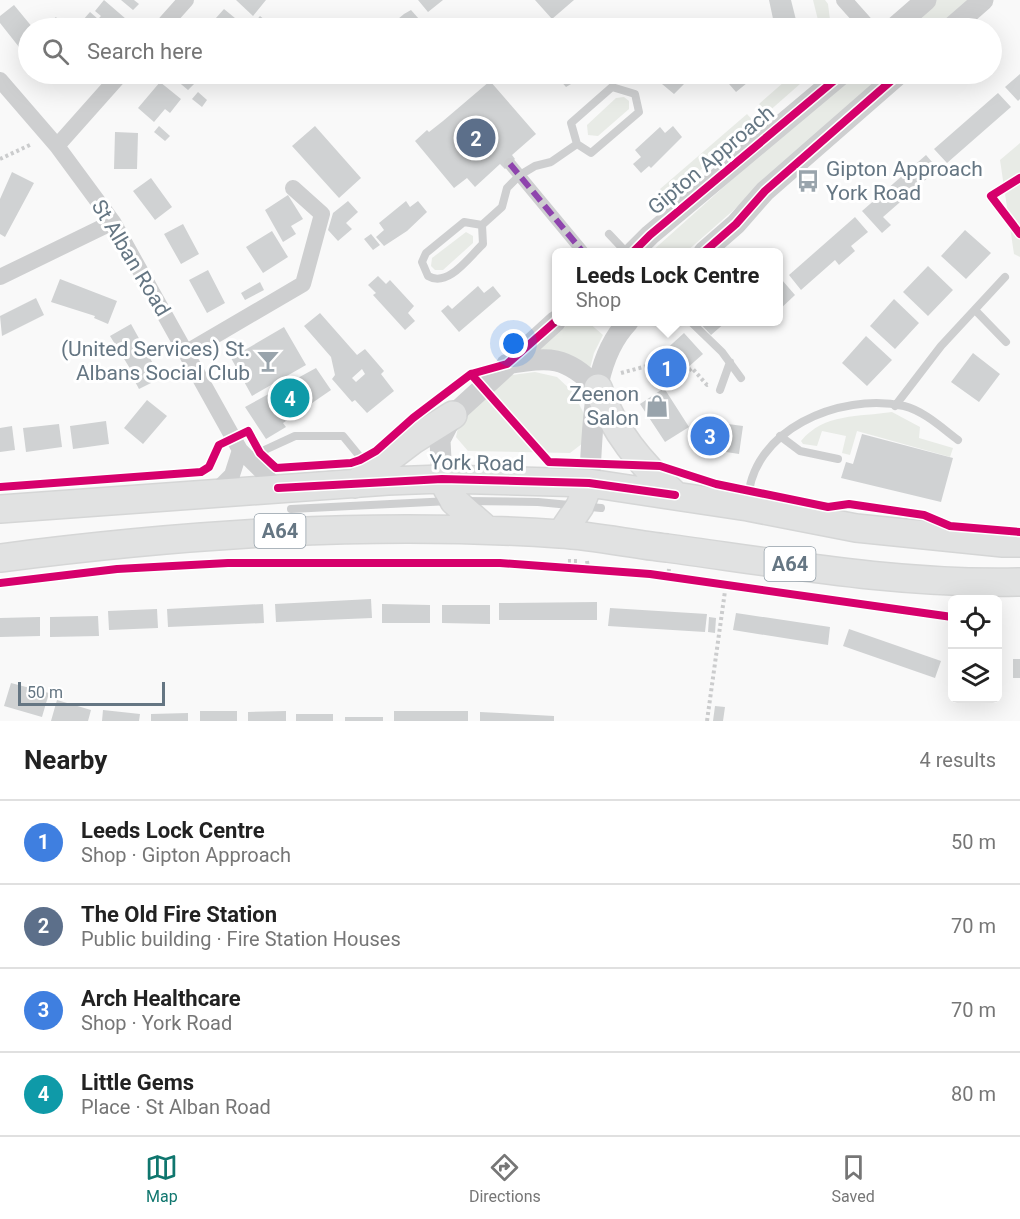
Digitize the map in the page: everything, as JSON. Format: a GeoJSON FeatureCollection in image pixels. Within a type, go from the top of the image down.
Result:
{"type":"FeatureCollection","features":[{"type":"Feature","properties":{"kind":"highway"},"geometry":{"type":"LineString","coordinates":[[608,381],[608,415],[625,443],[649,472],[675,495]]}},
{"type":"Feature","properties":{"kind":"highway"},"geometry":{"type":"LineString","coordinates":[[372,478],[453,415]]}},
{"type":"Feature","properties":{"kind":"highway","name":"York Road"},"geometry":{"type":"LineString","coordinates":[[0,509],[213,493],[285,498],[372,478],[448,490],[590,499],[675,495],[856,528],[1020,543]]}},
{"type":"Feature","properties":{"kind":"highway"},"geometry":{"type":"LineString","coordinates":[[448,490],[487,530]]}},
{"type":"Feature","properties":{"kind":"highway"},"geometry":{"type":"LineString","coordinates":[[561,534],[590,499]]}},
{"type":"Feature","properties":{"kind":"highway","name":"A64"},"geometry":{"type":"LineString","coordinates":[[0,558],[185,537],[337,528],[487,530],[561,534],[937,582],[1020,582]]}},
{"type":"Feature","properties":{"kind":"street"},"geometry":{"type":"LineString","coordinates":[[170,18],[186,0]]}},
{"type":"Feature","properties":{"kind":"street"},"geometry":{"type":"LineString","coordinates":[[844,0],[860,18]]}},
{"type":"Feature","properties":{"kind":"street"},"geometry":{"type":"LineString","coordinates":[[905,18],[926,0]]}},
{"type":"Feature","properties":{"kind":"street"},"geometry":{"type":"LineString","coordinates":[[962,18],[983,0]]}},
{"type":"Feature","properties":{"kind":"street","name":"St Alban Road"},"geometry":{"type":"LineString","coordinates":[[0,80],[53,141],[113,222],[187,352],[242,456],[285,498]]}},
{"type":"Feature","properties":{"kind":"street"},"geometry":{"type":"LineString","coordinates":[[53,141],[111,84]]}},
{"type":"Feature","properties":{"kind":"street","name":"Gipton Approach"},"geometry":{"type":"LineString","coordinates":[[638,248],[830,84]]}},
{"type":"Feature","properties":{"kind":"street"},"geometry":{"type":"LineString","coordinates":[[709,248],[736,224],[765,191],[888,84]]}},
{"type":"Feature","properties":{"kind":"street"},"geometry":{"type":"LineString","coordinates":[[510,164],[580,248]]}},
{"type":"Feature","properties":{"kind":"street"},"geometry":{"type":"LineString","coordinates":[[187,352],[303,284],[321,214],[293,188]]}},
{"type":"Feature","properties":{"kind":"street"},"geometry":{"type":"LineString","coordinates":[[0,277],[113,222]]}},
{"type":"Feature","properties":{"kind":"street"},"geometry":{"type":"LineString","coordinates":[[448,490],[440,440],[453,415],[552,325]]}},
{"type":"Feature","properties":{"kind":"street"},"geometry":{"type":"LineString","coordinates":[[590,499],[614,340],[621,326]]}},
{"type":"Feature","properties":{"kind":"street"},"geometry":{"type":"LineString","coordinates":[[507,364],[542,359],[558,360],[608,381]]}},
{"type":"Feature","properties":{"kind":"street"},"geometry":{"type":"LineString","coordinates":[[213,493],[232,475],[242,456]]}},
{"type":"Feature","properties":{"kind":"lane"},"geometry":{"type":"LineString","coordinates":[[612,87],[635,94],[639,112],[591,153],[577,144],[571,123],[612,87]]}},
{"type":"Feature","properties":{"kind":"lane"},"geometry":{"type":"LineString","coordinates":[[482,225],[502,207],[507,188],[520,176],[535,166],[551,162],[577,144]]}},
{"type":"Feature","properties":{"kind":"lane"},"geometry":{"type":"LineString","coordinates":[[464,222],[482,225],[483,244],[447,277],[437,280],[428,276],[423,267],[426,253],[464,222]]}},
{"type":"Feature","properties":{"kind":"lane"},"geometry":{"type":"LineString","coordinates":[[609,234],[622,248]]}},
{"type":"Feature","properties":{"kind":"lane"},"geometry":{"type":"LineString","coordinates":[[895,406],[941,346],[1005,278]]}},
{"type":"Feature","properties":{"kind":"lane"},"geometry":{"type":"LineString","coordinates":[[975,310],[1006,342]]}},
{"type":"Feature","properties":{"kind":"lane"},"geometry":{"type":"LineString","coordinates":[[696,326],[730,362],[741,378]]}},
{"type":"Feature","properties":{"kind":"lane"},"geometry":{"type":"LineString","coordinates":[[720,390],[730,362]]}},
{"type":"Feature","properties":{"kind":"lane"},"geometry":{"type":"LineString","coordinates":[[748,507],[749,483],[760,456],[780,436],[816,416],[843,407],[875,404],[895,406],[924,415],[958,440]]}},
{"type":"Feature","properties":{"kind":"lane"},"geometry":{"type":"LineString","coordinates":[[242,456],[295,436],[343,436],[372,478]]}},
{"type":"Feature","properties":{"kind":"lane"},"geometry":{"type":"LineString","coordinates":[[780,436],[800,451],[838,459]]}},
{"type":"Feature","properties":{"kind":"lane"},"geometry":{"type":"LineString","coordinates":[[285,498],[448,490]]}},
{"type":"Feature","properties":{"kind":"path"},"geometry":{"type":"LineString","coordinates":[[0,159],[53,141]]}},
{"type":"Feature","properties":{"kind":"path"},"geometry":{"type":"LineString","coordinates":[[608,381],[647,366],[663,383],[673,385],[692,368],[707,385],[715,379],[723,378]]}},
{"type":"Feature","properties":{"kind":"path"},"geometry":{"type":"LineString","coordinates":[[668,577],[671,549]]}},
{"type":"Feature","properties":{"kind":"path"},"geometry":{"type":"LineString","coordinates":[[555,567],[591,568]]}},
{"type":"Feature","properties":{"kind":"path"},"geometry":{"type":"LineString","coordinates":[[657,576],[679,580]]}},
{"type":"Feature","properties":{"kind":"path"},"geometry":{"type":"LineString","coordinates":[[707,721],[724,587],[734,586]]}},
{"type":"Feature","properties":{"kind":"shaded area"},"geometry":{"type":"Polygon","coordinates":[[[813,0],[825,0],[828,4],[830,18],[818,18],[813,0]]]}},
{"type":"Feature","properties":{"kind":"shaded area"},"geometry":{"type":"Polygon","coordinates":[[[933,0],[971,0],[950,18],[912,18],[933,0]]]}},
{"type":"Feature","properties":{"kind":"shaded area"},"geometry":{"type":"Polygon","coordinates":[[[782,84],[800,84],[767,113],[759,104],[782,84]]]}},
{"type":"Feature","properties":{"kind":"shaded area"},"geometry":{"type":"Polygon","coordinates":[[[839,84],[877,84],[691,248],[655,248],[839,84]]]}},
{"type":"Feature","properties":{"kind":"shaded area"},"geometry":{"type":"Polygon","coordinates":[[[624,97],[629,101],[629,109],[598,136],[588,135],[587,125],[616,98],[624,97]]]}},
{"type":"Feature","properties":{"kind":"shaded area"},"geometry":{"type":"Polygon","coordinates":[[[747,114],[755,123],[668,198],[660,189],[747,114]]]}},
{"type":"Feature","properties":{"kind":"shaded area"},"geometry":{"type":"Polygon","coordinates":[[[1020,143],[1020,257],[1014,254],[1000,160],[1020,143]]]}},
{"type":"Feature","properties":{"kind":"shaded area"},"geometry":{"type":"Polygon","coordinates":[[[466,232],[473,236],[473,243],[443,270],[435,270],[431,266],[432,258],[466,232]]]}},
{"type":"Feature","properties":{"kind":"shaded area"},"geometry":{"type":"Polygon","coordinates":[[[566,326],[593,326],[603,335],[594,353],[589,372],[530,354],[566,326]]]}},
{"type":"Feature","properties":{"kind":"shaded area"},"geometry":{"type":"Polygon","coordinates":[[[535,372],[557,377],[573,392],[585,416],[583,443],[570,453],[468,451],[456,437],[460,418],[512,375],[535,372]]]}},
{"type":"Feature","properties":{"kind":"shaded area"},"geometry":{"type":"Polygon","coordinates":[[[892,412],[920,427],[919,438],[953,448],[950,457],[857,431],[850,455],[842,453],[846,436],[822,431],[817,446],[803,444],[801,441],[820,425],[831,421],[892,412]]]}},
{"type":"Feature","properties":{"kind":"building"},"geometry":{"type":"Polygon","coordinates":[[[104,0],[125,18],[99,18],[101,16],[95,11],[104,0]]]}},
{"type":"Feature","properties":{"kind":"building"},"geometry":{"type":"Polygon","coordinates":[[[121,0],[134,0],[139,4],[133,10],[121,0]]]}},
{"type":"Feature","properties":{"kind":"building"},"geometry":{"type":"Polygon","coordinates":[[[236,0],[266,0],[253,16],[236,0]]]}},
{"type":"Feature","properties":{"kind":"building"},"geometry":{"type":"Polygon","coordinates":[[[418,0],[443,0],[428,12],[418,0]]]}},
{"type":"Feature","properties":{"kind":"building"},"geometry":{"type":"Polygon","coordinates":[[[535,0],[574,0],[553,18],[535,0]]]}},
{"type":"Feature","properties":{"kind":"building"},"geometry":{"type":"Polygon","coordinates":[[[769,0],[791,0],[796,18],[773,18],[769,0]]]}},
{"type":"Feature","properties":{"kind":"building"},"geometry":{"type":"Polygon","coordinates":[[[14,5],[25,18],[18,18],[18,46],[0,23],[0,16],[14,5]]]}},
{"type":"Feature","properties":{"kind":"building"},"geometry":{"type":"Polygon","coordinates":[[[224,9],[235,18],[216,18],[224,9]]]}},
{"type":"Feature","properties":{"kind":"building"},"geometry":{"type":"Polygon","coordinates":[[[411,10],[418,18],[399,18],[411,10]]]}},
{"type":"Feature","properties":{"kind":"building"},"geometry":{"type":"Polygon","coordinates":[[[90,12],[97,18],[85,18],[90,12]]]}},
{"type":"Feature","properties":{"kind":"building"},"geometry":{"type":"Polygon","coordinates":[[[1020,74],[1020,99],[1018,101],[1005,87],[1020,74]]]}},
{"type":"Feature","properties":{"kind":"building"},"geometry":{"type":"Polygon","coordinates":[[[158,84],[162,84],[181,99],[170,113],[165,109],[154,122],[138,108],[158,84]]]}},
{"type":"Feature","properties":{"kind":"building"},"geometry":{"type":"Polygon","coordinates":[[[181,84],[194,84],[188,90],[181,84]]]}},
{"type":"Feature","properties":{"kind":"building"},"geometry":{"type":"Polygon","coordinates":[[[486,84],[493,84],[536,134],[512,155],[515,159],[505,169],[500,164],[475,187],[467,178],[454,188],[415,141],[427,130],[429,132],[486,84]]]}},
{"type":"Feature","properties":{"kind":"building"},"geometry":{"type":"Polygon","coordinates":[[[662,84],[684,84],[674,94],[662,84]]]}},
{"type":"Feature","properties":{"kind":"building"},"geometry":{"type":"Polygon","coordinates":[[[729,84],[746,84],[736,92],[729,84]]]}},
{"type":"Feature","properties":{"kind":"building"},"geometry":{"type":"Polygon","coordinates":[[[198,92],[207,100],[202,107],[192,99],[198,92]]]}},
{"type":"Feature","properties":{"kind":"building"},"geometry":{"type":"Polygon","coordinates":[[[998,93],[1011,107],[947,163],[934,149],[998,93]]]}},
{"type":"Feature","properties":{"kind":"building"},"geometry":{"type":"Polygon","coordinates":[[[159,126],[170,136],[165,141],[154,132],[159,126]]]}},
{"type":"Feature","properties":{"kind":"building"},"geometry":{"type":"Polygon","coordinates":[[[315,126],[361,178],[339,198],[292,146],[315,126]]]}},
{"type":"Feature","properties":{"kind":"building"},"geometry":{"type":"Polygon","coordinates":[[[673,126],[682,137],[651,168],[649,166],[641,173],[633,164],[641,157],[635,150],[660,127],[665,133],[673,126]]]}},
{"type":"Feature","properties":{"kind":"building"},"geometry":{"type":"Polygon","coordinates":[[[115,132],[138,133],[137,169],[114,169],[115,132]]]}},
{"type":"Feature","properties":{"kind":"building"},"geometry":{"type":"Polygon","coordinates":[[[926,155],[938,169],[883,217],[891,225],[882,233],[862,211],[926,155]]]}},
{"type":"Feature","properties":{"kind":"building"},"geometry":{"type":"Polygon","coordinates":[[[12,172],[34,183],[5,237],[0,234],[0,199],[12,172]]]}},
{"type":"Feature","properties":{"kind":"building"},"geometry":{"type":"Polygon","coordinates":[[[151,178],[172,207],[155,220],[133,191],[151,178]]]}},
{"type":"Feature","properties":{"kind":"building"},"geometry":{"type":"Polygon","coordinates":[[[288,195],[303,219],[291,226],[296,234],[283,242],[265,210],[288,195]]]}},
{"type":"Feature","properties":{"kind":"building"},"geometry":{"type":"Polygon","coordinates":[[[348,201],[358,212],[346,223],[352,229],[338,241],[328,230],[333,213],[348,201]]]}},
{"type":"Feature","properties":{"kind":"building"},"geometry":{"type":"Polygon","coordinates":[[[406,201],[410,207],[418,201],[427,212],[407,231],[384,246],[376,237],[384,230],[379,223],[406,201]]]}},
{"type":"Feature","properties":{"kind":"building"},"geometry":{"type":"Polygon","coordinates":[[[855,217],[868,232],[851,246],[855,251],[839,265],[835,260],[801,290],[789,275],[855,217]]]}},
{"type":"Feature","properties":{"kind":"building"},"geometry":{"type":"Polygon","coordinates":[[[183,224],[199,254],[181,264],[164,234],[183,224]]]}},
{"type":"Feature","properties":{"kind":"building"},"geometry":{"type":"Polygon","coordinates":[[[965,230],[991,253],[966,279],[941,256],[965,230]]]}},
{"type":"Feature","properties":{"kind":"building"},"geometry":{"type":"Polygon","coordinates":[[[272,231],[288,257],[263,273],[246,247],[272,231]]]}},
{"type":"Feature","properties":{"kind":"building"},"geometry":{"type":"Polygon","coordinates":[[[371,234],[380,245],[373,250],[364,239],[371,234]]]}},
{"type":"Feature","properties":{"kind":"building"},"geometry":{"type":"Polygon","coordinates":[[[928,266],[953,290],[928,316],[903,292],[928,266]]]}},
{"type":"Feature","properties":{"kind":"building"},"geometry":{"type":"Polygon","coordinates":[[[208,270],[225,303],[207,313],[189,280],[208,270]]]}},
{"type":"Feature","properties":{"kind":"building"},"geometry":{"type":"Polygon","coordinates":[[[378,276],[386,284],[390,280],[414,306],[408,313],[415,321],[405,330],[373,295],[376,293],[368,285],[378,276]]]}},
{"type":"Feature","properties":{"kind":"building"},"geometry":{"type":"Polygon","coordinates":[[[60,279],[117,301],[108,324],[94,318],[95,316],[51,302],[60,279]]]}},
{"type":"Feature","properties":{"kind":"building"},"geometry":{"type":"Polygon","coordinates":[[[783,281],[795,295],[783,306],[783,281]]]}},
{"type":"Feature","properties":{"kind":"building"},"geometry":{"type":"Polygon","coordinates":[[[260,282],[264,290],[245,300],[241,293],[260,282]]]}},
{"type":"Feature","properties":{"kind":"building"},"geometry":{"type":"Polygon","coordinates":[[[478,286],[484,293],[493,286],[501,296],[459,332],[441,311],[448,305],[452,309],[478,286]]]}},
{"type":"Feature","properties":{"kind":"building"},"geometry":{"type":"Polygon","coordinates":[[[36,298],[44,315],[2,336],[0,316],[36,298]]]}},
{"type":"Feature","properties":{"kind":"building"},"geometry":{"type":"Polygon","coordinates":[[[894,299],[919,323],[895,349],[870,326],[894,299]]]}},
{"type":"Feature","properties":{"kind":"building"},"geometry":{"type":"Polygon","coordinates":[[[320,313],[357,355],[365,349],[384,371],[381,374],[394,391],[367,413],[355,400],[352,402],[332,379],[335,375],[331,357],[304,326],[320,313]],[[362,369],[352,378],[356,382],[365,374],[362,369]]]}},
{"type":"Feature","properties":{"kind":"building"},"geometry":{"type":"Polygon","coordinates":[[[131,324],[161,378],[139,389],[132,376],[134,375],[110,336],[131,324]]]}},
{"type":"Feature","properties":{"kind":"building"},"geometry":{"type":"Polygon","coordinates":[[[703,326],[721,326],[711,335],[703,326]]]}},
{"type":"Feature","properties":{"kind":"building","name":"(United Services) St. Albans Social Club"},"geometry":{"type":"Polygon","coordinates":[[[284,327],[306,365],[252,396],[231,358],[284,327]]]}},
{"type":"Feature","properties":{"kind":"building"},"geometry":{"type":"Polygon","coordinates":[[[684,333],[703,354],[669,384],[651,363],[684,333]]]}},
{"type":"Feature","properties":{"kind":"building"},"geometry":{"type":"Polygon","coordinates":[[[866,336],[892,360],[867,386],[842,363],[866,336]]]}},
{"type":"Feature","properties":{"kind":"building"},"geometry":{"type":"Polygon","coordinates":[[[973,353],[1000,374],[979,402],[951,382],[973,353]]]}},
{"type":"Feature","properties":{"kind":"building"},"geometry":{"type":"Polygon","coordinates":[[[316,368],[331,390],[283,423],[286,427],[266,439],[245,407],[316,368]]]}},
{"type":"Feature","properties":{"kind":"building"},"geometry":{"type":"Polygon","coordinates":[[[664,388],[689,427],[665,442],[640,404],[664,388]]]}},
{"type":"Feature","properties":{"kind":"building"},"geometry":{"type":"Polygon","coordinates":[[[147,400],[167,416],[143,444],[124,428],[147,400]]]}},
{"type":"Feature","properties":{"kind":"building"},"geometry":{"type":"Polygon","coordinates":[[[698,420],[743,426],[739,454],[694,447],[698,420]]]}},
{"type":"Feature","properties":{"kind":"building"},"geometry":{"type":"Polygon","coordinates":[[[106,421],[109,444],[73,449],[70,426],[106,421]]]}},
{"type":"Feature","properties":{"kind":"building"},"geometry":{"type":"Polygon","coordinates":[[[59,424],[62,447],[26,452],[23,428],[59,424]]]}},
{"type":"Feature","properties":{"kind":"building"},"geometry":{"type":"Polygon","coordinates":[[[12,426],[15,450],[0,452],[0,428],[12,426]]]}},
{"type":"Feature","properties":{"kind":"building"},"geometry":{"type":"Polygon","coordinates":[[[862,434],[953,458],[941,502],[841,478],[846,462],[853,464],[862,434]]]}},
{"type":"Feature","properties":{"kind":"building"},"geometry":{"type":"Polygon","coordinates":[[[371,599],[372,618],[276,622],[275,604],[371,599]]]}},
{"type":"Feature","properties":{"kind":"building"},"geometry":{"type":"Polygon","coordinates":[[[597,602],[597,620],[499,620],[499,603],[597,602]]]}},
{"type":"Feature","properties":{"kind":"building"},"geometry":{"type":"Polygon","coordinates":[[[263,604],[264,623],[168,627],[167,609],[263,604]]]}},
{"type":"Feature","properties":{"kind":"building"},"geometry":{"type":"Polygon","coordinates":[[[382,604],[430,605],[430,623],[382,623],[382,604]]]}},
{"type":"Feature","properties":{"kind":"building"},"geometry":{"type":"Polygon","coordinates":[[[442,605],[490,605],[490,624],[442,623],[442,605]]]}},
{"type":"Feature","properties":{"kind":"building"},"geometry":{"type":"Polygon","coordinates":[[[610,608],[707,614],[705,632],[608,626],[610,608]]]}},
{"type":"Feature","properties":{"kind":"building"},"geometry":{"type":"Polygon","coordinates":[[[157,609],[158,628],[109,630],[108,611],[157,609]]]}},
{"type":"Feature","properties":{"kind":"building"},"geometry":{"type":"Polygon","coordinates":[[[736,613],[830,627],[828,645],[733,630],[736,613]]]}},
{"type":"Feature","properties":{"kind":"building"},"geometry":{"type":"Polygon","coordinates":[[[98,616],[99,636],[50,637],[50,617],[98,616]]]}},
{"type":"Feature","properties":{"kind":"building"},"geometry":{"type":"Polygon","coordinates":[[[40,617],[40,636],[0,637],[0,618],[40,617]]]}},
{"type":"Feature","properties":{"kind":"building"},"geometry":{"type":"Polygon","coordinates":[[[709,617],[716,618],[715,633],[708,632],[709,617]]]}},
{"type":"Feature","properties":{"kind":"building"},"geometry":{"type":"Polygon","coordinates":[[[849,629],[941,661],[935,678],[843,646],[849,629]]]}},
{"type":"Feature","properties":{"kind":"building"},"geometry":{"type":"Polygon","coordinates":[[[1013,659],[1020,659],[1020,678],[1013,678],[1013,659]]]}},
{"type":"Feature","properties":{"kind":"building"},"geometry":{"type":"Polygon","coordinates":[[[11,683],[49,693],[42,717],[4,706],[11,683]]]}},
{"type":"Feature","properties":{"kind":"building"},"geometry":{"type":"Polygon","coordinates":[[[57,700],[91,710],[88,721],[51,721],[57,700]]]}},
{"type":"Feature","properties":{"kind":"building"},"geometry":{"type":"Polygon","coordinates":[[[715,706],[725,707],[723,721],[713,721],[715,706]]]}},
{"type":"Feature","properties":{"kind":"building"},"geometry":{"type":"Polygon","coordinates":[[[103,710],[140,714],[139,721],[102,721],[103,710]]]}},
{"type":"Feature","properties":{"kind":"building"},"geometry":{"type":"Polygon","coordinates":[[[200,711],[237,711],[237,721],[200,721],[200,711]]]}},
{"type":"Feature","properties":{"kind":"building"},"geometry":{"type":"Polygon","coordinates":[[[286,711],[286,721],[248,721],[248,712],[286,711]]]}},
{"type":"Feature","properties":{"kind":"building"},"geometry":{"type":"Polygon","coordinates":[[[394,711],[468,711],[468,721],[394,721],[394,711]]]}},
{"type":"Feature","properties":{"kind":"building"},"geometry":{"type":"Polygon","coordinates":[[[480,712],[554,716],[554,721],[480,721],[480,712]]]}},
{"type":"Feature","properties":{"kind":"building"},"geometry":{"type":"Polygon","coordinates":[[[188,713],[188,721],[151,721],[151,714],[188,713]]]}},
{"type":"Feature","properties":{"kind":"building"},"geometry":{"type":"Polygon","coordinates":[[[296,714],[333,714],[333,721],[296,721],[296,714]]]}},
{"type":"Feature","properties":{"kind":"building"},"geometry":{"type":"Polygon","coordinates":[[[345,717],[383,717],[383,721],[345,721],[345,717]]]}},
{"type":"Feature","properties":{"kind":"marked path"},"geometry":{"type":"LineString","coordinates":[[510,164],[580,248]]}},
{"type":"Feature","properties":{"kind":"cycle path"},"geometry":{"type":"LineString","coordinates":[[637,248],[830,84]]}},
{"type":"Feature","properties":{"kind":"cycle path"},"geometry":{"type":"LineString","coordinates":[[709,248],[736,224],[765,191],[888,84]]}},
{"type":"Feature","properties":{"kind":"cycle path"},"geometry":{"type":"LineString","coordinates":[[1020,178],[991,196],[1020,234]]}},
{"type":"Feature","properties":{"kind":"cycle path"},"geometry":{"type":"LineString","coordinates":[[0,487],[201,472],[209,467],[219,445],[248,431],[260,453],[276,468],[351,463],[376,451],[413,418],[471,374],[507,364],[552,325]]}},
{"type":"Feature","properties":{"kind":"cycle path"},"geometry":{"type":"LineString","coordinates":[[471,374],[549,462],[660,466],[716,484],[828,507],[849,504],[924,515],[950,526],[1020,532]]}},
{"type":"Feature","properties":{"kind":"cycle path"},"geometry":{"type":"LineString","coordinates":[[278,488],[442,479],[589,483],[675,495]]}},
{"type":"Feature","properties":{"kind":"cycle path"},"geometry":{"type":"LineString","coordinates":[[0,583],[117,569],[228,563],[500,563],[650,574],[948,616]]}},
{"type":"Feature","properties":{"kind":"place","name":"The Old Fire Station"},"geometry":{"type":"Point","coordinates":[476,138]}},
{"type":"Feature","properties":{"kind":"place","name":"Gipton Approach York Road"},"geometry":{"type":"Point","coordinates":[808,181]}},
{"type":"Feature","properties":{"kind":"place","name":"(United Services) St. Albans Social Club"},"geometry":{"type":"Point","coordinates":[268,361]}},
{"type":"Feature","properties":{"kind":"place","name":"Leeds Lock Centre"},"geometry":{"type":"Point","coordinates":[667,368]}},
{"type":"Feature","properties":{"kind":"place","name":"Little Gems"},"geometry":{"type":"Point","coordinates":[290,398]}},
{"type":"Feature","properties":{"kind":"place","name":"Zeenon Salon"},"geometry":{"type":"Point","coordinates":[657,406]}},
{"type":"Feature","properties":{"kind":"place","name":"Arch Healthcare"},"geometry":{"type":"Point","coordinates":[710,436]}}]}
